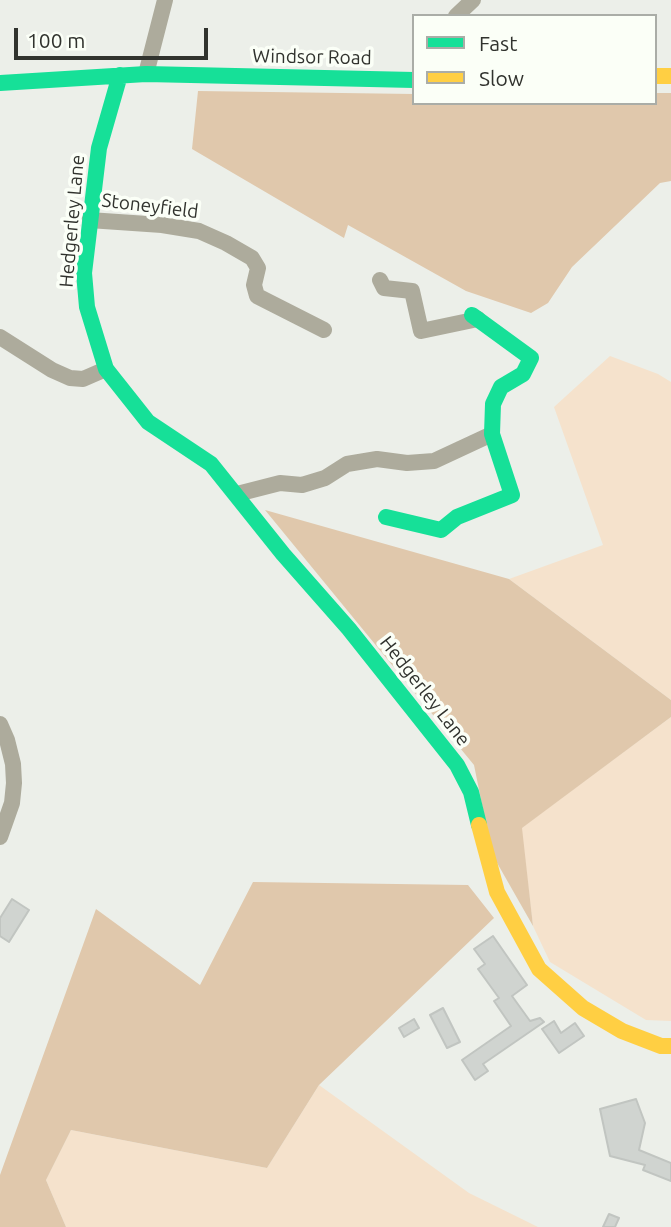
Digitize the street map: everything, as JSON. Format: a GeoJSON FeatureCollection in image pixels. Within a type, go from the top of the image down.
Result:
{"type":"FeatureCollection","features":[{"type":"Feature","properties":{"kind":"street"},"geometry":{"type":"LineString","coordinates":[[146,74],[165,0]]}},
{"type":"Feature","properties":{"kind":"street"},"geometry":{"type":"LineString","coordinates":[[458,14],[473,0]]}},
{"type":"Feature","properties":{"kind":"street","name":"Windsor Road"},"geometry":{"type":"LineString","coordinates":[[0,83],[146,74],[412,80]]}},
{"type":"Feature","properties":{"kind":"street","name":"Hedgerley Lane"},"geometry":{"type":"LineString","coordinates":[[120,75],[99,148],[84,273],[86,307],[106,369],[148,422],[211,464],[283,554],[349,629],[457,765],[471,792],[496,892],[539,969],[583,1008],[622,1031],[653,1043],[671,1046]]}},
{"type":"Feature","properties":{"kind":"street","name":"Stoneyfield"},"geometry":{"type":"LineString","coordinates":[[89,220],[162,225],[198,231],[226,243],[252,258],[258,268],[254,285],[257,296],[324,330]]}},
{"type":"Feature","properties":{"kind":"street"},"geometry":{"type":"LineString","coordinates":[[380,279],[384,288],[412,291],[421,331],[475,317],[531,358],[523,374],[501,387],[493,404],[492,434],[512,495],[457,517],[441,530],[386,517]]}},
{"type":"Feature","properties":{"kind":"street"},"geometry":{"type":"LineString","coordinates":[[0,337],[69,378],[83,379],[106,369]]}},
{"type":"Feature","properties":{"kind":"street"},"geometry":{"type":"LineString","coordinates":[[237,494],[280,483],[302,485],[325,478],[347,464],[377,459],[407,463],[434,461],[492,434]]}},
{"type":"Feature","properties":{"kind":"street"},"geometry":{"type":"LineString","coordinates":[[0,724],[13,764],[14,783],[12,803],[0,837]]}},
{"type":"Feature","properties":{"kind":"shaded area"},"geometry":{"type":"Polygon","coordinates":[[[198,91],[412,94],[412,105],[657,105],[657,93],[671,93],[671,181],[660,183],[572,267],[548,303],[531,313],[466,291],[348,225],[344,238],[192,149],[198,91]]]}},
{"type":"Feature","properties":{"kind":"shaded area"},"geometry":{"type":"Polygon","coordinates":[[[610,356],[658,374],[671,382],[671,700],[509,579],[603,545],[554,407],[610,356]]]}},
{"type":"Feature","properties":{"kind":"shaded area"},"geometry":{"type":"Polygon","coordinates":[[[265,510],[509,579],[671,700],[671,717],[522,828],[533,926],[492,854],[474,765],[265,510]]]}},
{"type":"Feature","properties":{"kind":"shaded area"},"geometry":{"type":"Polygon","coordinates":[[[671,717],[671,1021],[646,1020],[550,962],[533,926],[521,828],[671,717]]]}},
{"type":"Feature","properties":{"kind":"shaded area"},"geometry":{"type":"Polygon","coordinates":[[[253,882],[468,885],[494,918],[319,1085],[267,1168],[71,1130],[46,1180],[66,1227],[0,1227],[0,1175],[96,909],[200,985],[253,882]]]}},
{"type":"Feature","properties":{"kind":"shaded area"},"geometry":{"type":"Polygon","coordinates":[[[319,1085],[469,1193],[538,1227],[66,1227],[46,1180],[71,1130],[267,1168],[319,1085]]]}},
{"type":"Feature","properties":{"kind":"building"},"geometry":{"type":"Polygon","coordinates":[[[12,899],[29,910],[9,942],[0,936],[0,918],[12,899]]]}},
{"type":"Feature","properties":{"kind":"building"},"geometry":{"type":"Polygon","coordinates":[[[493,936],[527,985],[512,996],[530,1021],[540,1018],[544,1022],[483,1064],[488,1071],[475,1080],[462,1060],[511,1026],[494,1001],[499,998],[478,969],[485,964],[474,949],[493,936]]]}},
{"type":"Feature","properties":{"kind":"building"},"geometry":{"type":"Polygon","coordinates":[[[443,1008],[460,1042],[447,1048],[430,1015],[443,1008]]]}},
{"type":"Feature","properties":{"kind":"building"},"geometry":{"type":"Polygon","coordinates":[[[414,1019],[419,1028],[404,1037],[399,1028],[414,1019]]]}},
{"type":"Feature","properties":{"kind":"building"},"geometry":{"type":"Polygon","coordinates":[[[554,1021],[561,1033],[575,1023],[584,1036],[559,1053],[542,1029],[554,1021]]]}},
{"type":"Feature","properties":{"kind":"building"},"geometry":{"type":"Polygon","coordinates":[[[636,1099],[645,1123],[639,1150],[671,1163],[671,1181],[643,1170],[645,1165],[610,1156],[600,1109],[636,1099]]]}},
{"type":"Feature","properties":{"kind":"building"},"geometry":{"type":"Polygon","coordinates":[[[609,1214],[619,1218],[615,1227],[603,1227],[609,1214]]]}},
{"type":"Feature","properties":{"kind":"traffic: fast"},"geometry":{"type":"LineString","coordinates":[[0,83],[146,74],[412,80]]}},
{"type":"Feature","properties":{"kind":"traffic: fast"},"geometry":{"type":"LineString","coordinates":[[120,75],[99,148],[84,273],[87,307],[106,369],[148,422],[211,464],[283,554],[349,629],[457,765],[471,792],[479,825]]}},
{"type":"Feature","properties":{"kind":"traffic: fast"},"geometry":{"type":"LineString","coordinates":[[386,517],[441,530],[457,517],[512,495],[492,434],[493,404],[501,387],[523,374],[531,358],[472,315]]}},
{"type":"Feature","properties":{"kind":"traffic: slow"},"geometry":{"type":"LineString","coordinates":[[657,76],[671,76]]}},
{"type":"Feature","properties":{"kind":"traffic: slow"},"geometry":{"type":"LineString","coordinates":[[479,825],[497,892],[539,969],[583,1008],[622,1031],[661,1046],[671,1046]]}}]}
